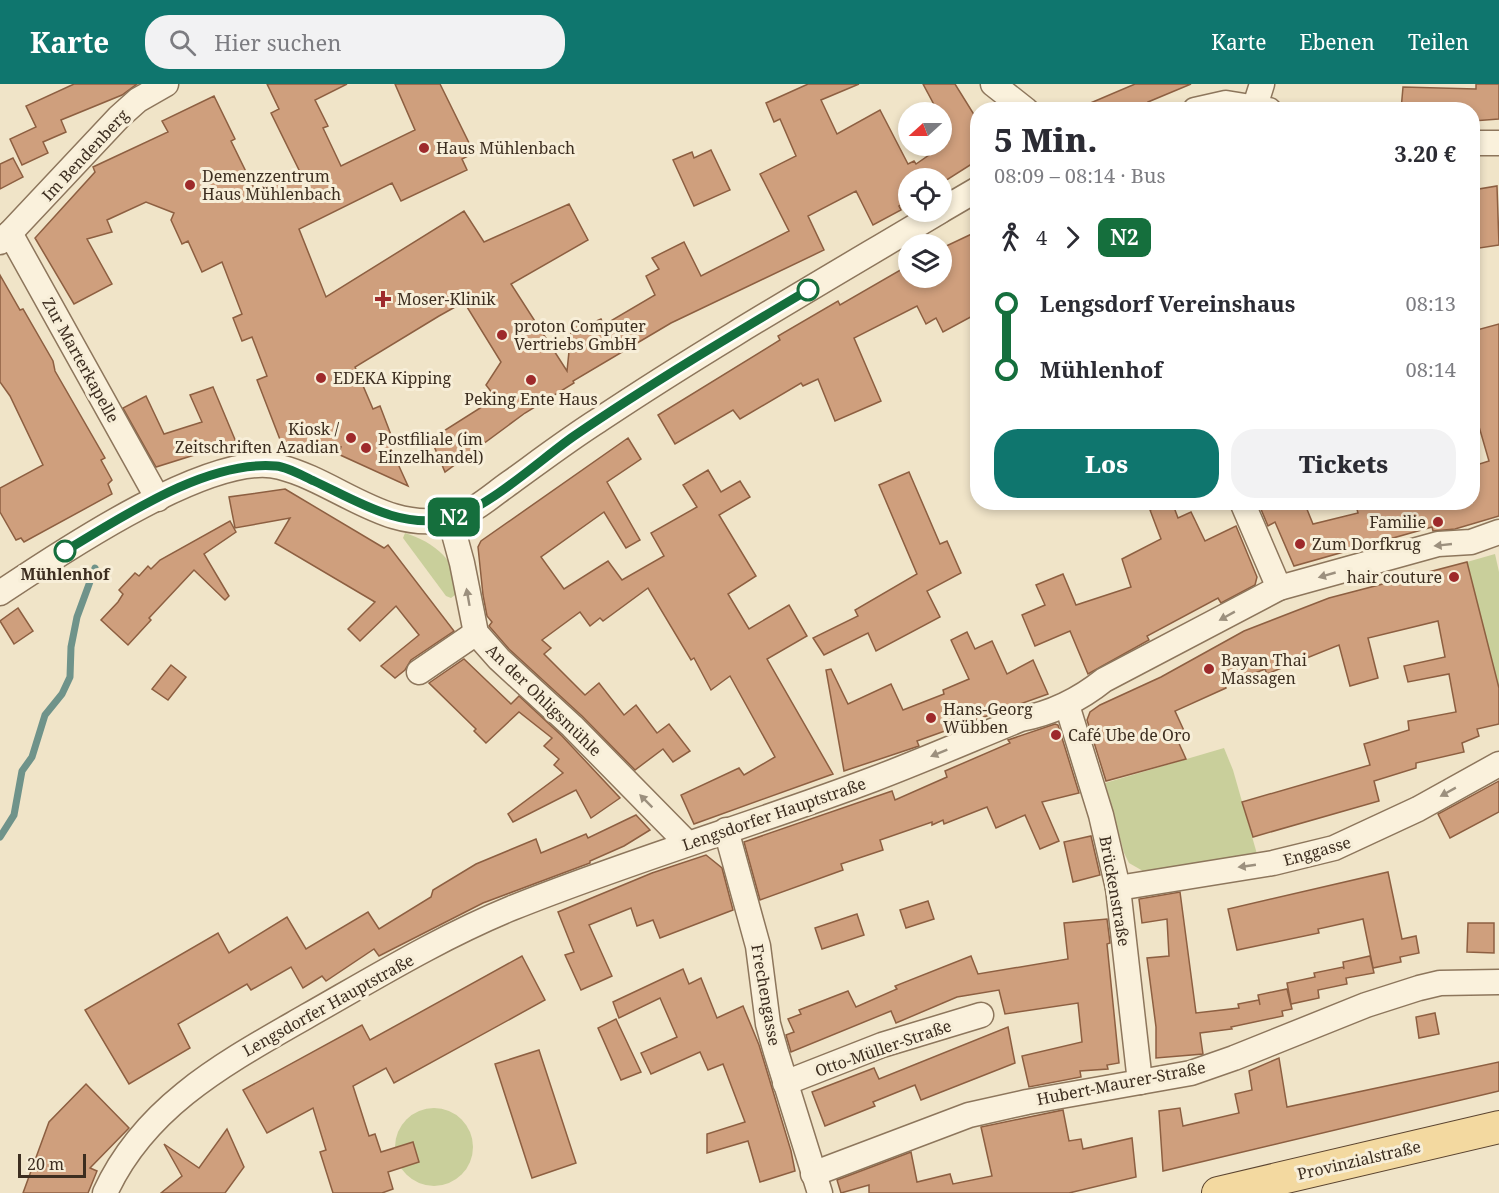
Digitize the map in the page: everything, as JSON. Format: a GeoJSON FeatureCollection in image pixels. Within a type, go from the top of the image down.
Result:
{"type":"FeatureCollection","features":[{"type":"Feature","properties":{"kind":"main road","name":"Provinzialstraße"},"geometry":{"type":"LineString","coordinates":[[1218,1193],[1499,1127]]}},
{"type":"Feature","properties":{"kind":"street","name":"Im Bendenberg"},"geometry":{"type":"LineString","coordinates":[[5,237],[119,117],[138,100],[166,84]]}},
{"type":"Feature","properties":{"kind":"street"},"geometry":{"type":"LineString","coordinates":[[993,84],[1016,102]]}},
{"type":"Feature","properties":{"kind":"street"},"geometry":{"type":"LineString","coordinates":[[1238,102],[1262,100]]}},
{"type":"Feature","properties":{"kind":"street"},"geometry":{"type":"LineString","coordinates":[[1480,143],[1499,143]]}},
{"type":"Feature","properties":{"kind":"street"},"geometry":{"type":"LineString","coordinates":[[952,204],[970,194]]}},
{"type":"Feature","properties":{"kind":"street"},"geometry":{"type":"LineString","coordinates":[[0,593],[73,547],[158,499],[224,471],[249,466],[279,466],[395,517],[428,522],[450,519],[480,505],[573,436],[644,390],[923,222]]}},
{"type":"Feature","properties":{"kind":"street","name":"Zur Marterkapelle"},"geometry":{"type":"LineString","coordinates":[[5,237],[158,499]]}},
{"type":"Feature","properties":{"kind":"street"},"geometry":{"type":"LineString","coordinates":[[1245,510],[1279,588]]}},
{"type":"Feature","properties":{"kind":"street","name":"An der Ohligsmühle"},"geometry":{"type":"LineString","coordinates":[[450,519],[462,563],[476,633],[499,659],[572,726],[687,843]]}},
{"type":"Feature","properties":{"kind":"street","name":"Lengsdorfer Hauptstraße"},"geometry":{"type":"LineString","coordinates":[[105,1193],[122,1161],[150,1124],[181,1095],[214,1070],[382,973],[491,918],[687,843],[874,779],[1021,719],[1043,715],[1067,705],[1087,694],[1104,680],[1279,588],[1438,544],[1471,542],[1499,532]]}},
{"type":"Feature","properties":{"kind":"street"},"geometry":{"type":"LineString","coordinates":[[419,672],[476,633]]}},
{"type":"Feature","properties":{"kind":"street","name":"Brückenstraße"},"geometry":{"type":"LineString","coordinates":[[1067,705],[1101,815],[1118,888],[1140,1082]]}},
{"type":"Feature","properties":{"kind":"street","name":"Enggasse"},"geometry":{"type":"LineString","coordinates":[[1118,888],[1273,863],[1334,848],[1418,809],[1499,764]]}},
{"type":"Feature","properties":{"kind":"street","name":"Frechengasse"},"geometry":{"type":"LineString","coordinates":[[726,830],[758,945],[768,1024],[817,1183]]}},
{"type":"Feature","properties":{"kind":"street","name":"Hubert-Maurer-Straße"},"geometry":{"type":"LineString","coordinates":[[817,1183],[969,1115],[1191,1073],[1366,1005],[1419,988],[1440,983],[1499,982]]}},
{"type":"Feature","properties":{"kind":"street","name":"Otto-Müller-Straße"},"geometry":{"type":"LineString","coordinates":[[785,1083],[882,1045],[981,1015]]}},
{"type":"Feature","properties":{"kind":"green space"},"geometry":{"type":"Polygon","coordinates":[[[405,533],[435,548],[450,563],[456,583],[455,595],[451,598],[446,596],[403,538],[405,533]]]}},
{"type":"Feature","properties":{"kind":"green space"},"geometry":{"type":"Polygon","coordinates":[[[1495,554],[1499,572],[1499,688],[1467,562],[1495,554]]]}},
{"type":"Feature","properties":{"kind":"green space"},"geometry":{"type":"Polygon","coordinates":[[[1224,748],[1233,770],[1257,854],[1143,871],[1129,863],[1124,853],[1105,783],[1224,748]]]}},
{"type":"Feature","properties":{"kind":"green space"},"geometry":{"type":"Polygon","coordinates":[[[426,1108],[442,1108],[456,1114],[467,1125],[473,1139],[473,1155],[467,1169],[456,1180],[442,1186],[426,1186],[412,1180],[401,1169],[395,1155],[395,1139],[401,1125],[412,1114],[426,1108]]]}},
{"type":"Feature","properties":{"kind":"building"},"geometry":{"type":"Polygon","coordinates":[[[74,84],[137,84],[122,95],[61,120],[66,132],[43,142],[48,153],[22,165],[10,139],[36,127],[26,106],[74,84]]]}},
{"type":"Feature","properties":{"kind":"building"},"geometry":{"type":"Polygon","coordinates":[[[267,84],[347,84],[315,100],[328,126],[323,128],[341,166],[415,130],[395,84],[440,84],[474,153],[462,159],[467,170],[401,201],[392,183],[299,229],[326,297],[464,211],[484,242],[569,204],[588,240],[511,284],[567,371],[572,322],[592,323],[601,319],[604,325],[655,295],[646,276],[659,269],[652,258],[684,242],[701,276],[789,231],[760,174],[796,156],[780,119],[774,122],[766,103],[808,84],[859,84],[821,100],[837,134],[880,110],[898,145],[898,156],[904,156],[908,164],[914,161],[916,164],[928,156],[952,156],[952,102],[933,102],[923,84],[955,84],[970,108],[970,165],[952,177],[952,168],[898,168],[898,212],[873,225],[856,191],[808,216],[824,250],[671,323],[573,381],[574,383],[525,413],[445,472],[431,439],[496,398],[486,385],[501,362],[464,302],[439,316],[355,367],[373,409],[380,406],[393,440],[388,442],[408,486],[338,454],[341,447],[281,442],[257,380],[267,376],[252,337],[242,341],[233,318],[242,314],[222,262],[202,272],[188,241],[182,244],[171,220],[174,213],[146,202],[107,220],[112,232],[87,239],[112,284],[74,304],[35,238],[95,172],[93,167],[168,132],[162,121],[214,96],[235,139],[231,141],[255,190],[299,170],[271,113],[279,109],[267,84]]]}},
{"type":"Feature","properties":{"kind":"building"},"geometry":{"type":"Polygon","coordinates":[[[1135,84],[1191,84],[1148,102],[1093,102],[1135,84]]]}},
{"type":"Feature","properties":{"kind":"building"},"geometry":{"type":"Polygon","coordinates":[[[1476,84],[1499,84],[1499,119],[1480,120],[1480,102],[1402,102],[1403,87],[1476,89],[1476,84]]]}},
{"type":"Feature","properties":{"kind":"building"},"geometry":{"type":"Polygon","coordinates":[[[711,150],[730,190],[694,206],[673,160],[692,152],[694,158],[711,150]]]}},
{"type":"Feature","properties":{"kind":"building"},"geometry":{"type":"Polygon","coordinates":[[[13,158],[23,177],[0,189],[0,164],[13,158]]]}},
{"type":"Feature","properties":{"kind":"building"},"geometry":{"type":"Polygon","coordinates":[[[1497,186],[1499,245],[1480,248],[1480,189],[1497,186]]]}},
{"type":"Feature","properties":{"kind":"building"},"geometry":{"type":"Polygon","coordinates":[[[970,235],[970,317],[943,332],[936,318],[926,324],[917,306],[854,338],[881,401],[835,421],[818,379],[803,386],[801,383],[740,419],[733,410],[675,444],[658,415],[780,340],[778,336],[838,301],[840,305],[898,271],[898,288],[952,288],[952,243],[970,235]]]}},
{"type":"Feature","properties":{"kind":"building"},"geometry":{"type":"Polygon","coordinates":[[[0,275],[53,361],[55,371],[105,458],[101,460],[112,480],[108,484],[112,494],[24,542],[21,538],[16,540],[0,512],[0,488],[43,465],[10,396],[0,382],[0,275]]]}},
{"type":"Feature","properties":{"kind":"building"},"geometry":{"type":"Polygon","coordinates":[[[1499,324],[1499,516],[1455,529],[1433,531],[1432,527],[1294,566],[1275,522],[1268,526],[1261,510],[1307,510],[1313,524],[1358,513],[1357,510],[1480,510],[1480,464],[1489,461],[1480,430],[1480,329],[1499,324]]]}},
{"type":"Feature","properties":{"kind":"building"},"geometry":{"type":"Polygon","coordinates":[[[213,387],[236,442],[156,467],[123,408],[146,396],[164,434],[202,422],[190,395],[213,387]]]}},
{"type":"Feature","properties":{"kind":"building"},"geometry":{"type":"Polygon","coordinates":[[[628,438],[641,459],[607,482],[640,540],[626,548],[604,512],[541,557],[564,589],[608,561],[622,580],[664,556],[651,533],[697,507],[683,485],[708,470],[721,492],[740,481],[750,497],[719,515],[756,576],[728,594],[749,629],[789,605],[807,636],[767,659],[833,774],[694,824],[681,795],[739,768],[744,775],[775,757],[730,676],[711,690],[694,658],[691,660],[648,588],[603,621],[600,618],[590,626],[580,612],[542,640],[551,648],[544,654],[585,695],[599,683],[624,715],[636,705],[657,733],[669,724],[690,751],[673,762],[663,749],[635,770],[582,716],[509,649],[489,626],[492,622],[487,616],[483,595],[478,547],[481,541],[628,438]]]}},
{"type":"Feature","properties":{"kind":"building"},"geometry":{"type":"Polygon","coordinates":[[[909,472],[940,544],[947,541],[961,573],[927,591],[940,617],[876,651],[868,633],[824,655],[813,638],[858,616],[855,610],[917,574],[879,485],[909,472]]]}},
{"type":"Feature","properties":{"kind":"building"},"geometry":{"type":"Polygon","coordinates":[[[285,489],[384,548],[388,545],[454,631],[411,660],[405,670],[395,678],[381,666],[419,635],[396,606],[360,641],[348,629],[375,602],[275,543],[290,518],[235,528],[229,497],[285,489]]]}},
{"type":"Feature","properties":{"kind":"building"},"geometry":{"type":"Polygon","coordinates":[[[1150,510],[1175,510],[1178,518],[1191,512],[1205,541],[1236,526],[1257,577],[1255,585],[1221,603],[1218,598],[1147,636],[1149,640],[1088,674],[1070,631],[1035,646],[1022,615],[1045,605],[1036,585],[1063,574],[1076,605],[1131,587],[1122,559],[1161,539],[1150,510]]]}},
{"type":"Feature","properties":{"kind":"building"},"geometry":{"type":"Polygon","coordinates":[[[230,521],[236,532],[204,554],[229,596],[225,600],[194,570],[149,618],[151,620],[128,645],[101,620],[118,602],[123,594],[119,590],[135,573],[139,576],[148,566],[151,569],[160,560],[230,521]]]}},
{"type":"Feature","properties":{"kind":"building"},"geometry":{"type":"Polygon","coordinates":[[[1467,562],[1499,688],[1499,724],[1477,729],[1479,736],[1462,743],[1464,752],[1416,763],[1416,768],[1374,781],[1379,801],[1253,837],[1242,802],[1370,765],[1364,744],[1409,730],[1408,721],[1456,712],[1449,674],[1408,682],[1404,666],[1445,657],[1438,621],[1368,638],[1378,678],[1350,686],[1339,645],[1267,674],[1265,669],[1225,685],[1226,688],[1175,711],[1186,735],[1177,739],[1186,759],[1106,781],[1087,720],[1090,712],[1100,705],[1161,677],[1244,631],[1329,598],[1467,562]]]}},
{"type":"Feature","properties":{"kind":"building"},"geometry":{"type":"Polygon","coordinates":[[[18,608],[33,631],[14,644],[0,621],[18,608]]]}},
{"type":"Feature","properties":{"kind":"building"},"geometry":{"type":"Polygon","coordinates":[[[967,632],[975,649],[992,641],[1007,674],[1033,660],[1048,694],[917,741],[919,746],[844,771],[826,670],[831,669],[848,704],[891,684],[903,710],[944,694],[943,690],[969,679],[951,640],[967,632]]]}},
{"type":"Feature","properties":{"kind":"building"},"geometry":{"type":"Polygon","coordinates":[[[464,659],[511,704],[519,696],[562,736],[620,798],[591,818],[576,790],[513,822],[508,814],[563,773],[554,765],[559,759],[544,746],[552,738],[519,712],[486,743],[474,731],[476,729],[429,683],[464,659]]]}},
{"type":"Feature","properties":{"kind":"building"},"geometry":{"type":"Polygon","coordinates":[[[171,665],[186,677],[168,700],[152,689],[171,665]]]}},
{"type":"Feature","properties":{"kind":"building"},"geometry":{"type":"Polygon","coordinates":[[[1055,724],[1058,725],[1079,793],[1042,802],[1059,841],[1040,849],[1025,815],[996,828],[987,807],[944,824],[943,820],[932,825],[932,822],[880,840],[883,850],[841,864],[843,870],[760,900],[744,842],[892,791],[895,800],[947,777],[945,771],[1010,743],[1008,740],[1055,724]]]}},
{"type":"Feature","properties":{"kind":"building"},"geometry":{"type":"Polygon","coordinates":[[[1499,781],[1499,812],[1450,838],[1438,814],[1499,781]]]}},
{"type":"Feature","properties":{"kind":"building"},"geometry":{"type":"Polygon","coordinates":[[[636,815],[650,830],[624,846],[590,863],[483,903],[379,956],[374,949],[326,981],[322,976],[303,988],[291,967],[251,990],[247,984],[178,1024],[190,1048],[129,1084],[85,1010],[218,933],[229,953],[287,917],[306,949],[368,912],[379,929],[431,897],[433,890],[476,864],[536,839],[541,853],[586,834],[588,838],[636,815]]]}},
{"type":"Feature","properties":{"kind":"building"},"geometry":{"type":"Polygon","coordinates":[[[1091,836],[1100,875],[1073,882],[1064,842],[1091,836]]]}},
{"type":"Feature","properties":{"kind":"building"},"geometry":{"type":"Polygon","coordinates":[[[706,855],[722,868],[733,910],[660,938],[653,920],[637,926],[631,908],[589,925],[612,976],[581,990],[565,955],[574,952],[558,912],[652,873],[706,855]]]}},
{"type":"Feature","properties":{"kind":"building"},"geometry":{"type":"Polygon","coordinates":[[[1388,872],[1402,939],[1416,936],[1419,953],[1400,957],[1401,962],[1373,968],[1363,919],[1318,929],[1319,933],[1237,950],[1228,909],[1388,872]]]}},
{"type":"Feature","properties":{"kind":"building"},"geometry":{"type":"Polygon","coordinates":[[[1180,892],[1196,1013],[1239,1008],[1238,1004],[1259,1000],[1258,995],[1287,989],[1292,1009],[1282,1011],[1283,1016],[1231,1027],[1232,1029],[1200,1033],[1203,1054],[1156,1058],[1156,1027],[1147,958],[1169,956],[1167,919],[1142,923],[1139,899],[1180,892]]]}},
{"type":"Feature","properties":{"kind":"building"},"geometry":{"type":"Polygon","coordinates":[[[928,901],[934,919],[906,928],[900,910],[928,901]]]}},
{"type":"Feature","properties":{"kind":"building"},"geometry":{"type":"Polygon","coordinates":[[[857,914],[864,935],[822,949],[815,928],[857,914]]]}},
{"type":"Feature","properties":{"kind":"building"},"geometry":{"type":"Polygon","coordinates":[[[1107,919],[1110,943],[1107,944],[1119,1063],[1107,1065],[1108,1069],[1080,1071],[1081,1077],[1029,1087],[1022,1056],[1082,1042],[1078,1003],[1005,1014],[999,990],[957,997],[896,1023],[891,1011],[791,1052],[786,1035],[794,1032],[788,1019],[801,1014],[799,1010],[848,991],[856,1007],[897,989],[895,986],[971,956],[978,974],[1068,959],[1064,923],[1107,919]]]}},
{"type":"Feature","properties":{"kind":"building"},"geometry":{"type":"Polygon","coordinates":[[[1468,923],[1494,923],[1494,953],[1467,952],[1468,923]]]}},
{"type":"Feature","properties":{"kind":"building"},"geometry":{"type":"Polygon","coordinates":[[[522,956],[545,1000],[394,1083],[386,1068],[353,1086],[369,1136],[375,1134],[381,1152],[413,1142],[419,1162],[388,1172],[393,1189],[382,1193],[333,1193],[320,1152],[326,1150],[313,1108],[267,1133],[243,1090],[362,1025],[370,1040],[522,956]]]}},
{"type":"Feature","properties":{"kind":"building"},"geometry":{"type":"Polygon","coordinates":[[[1370,956],[1374,973],[1346,978],[1347,984],[1318,990],[1319,998],[1291,1004],[1287,983],[1315,977],[1314,973],[1343,967],[1344,969],[1343,962],[1370,956]]]}},
{"type":"Feature","properties":{"kind":"building"},"geometry":{"type":"Polygon","coordinates":[[[683,969],[689,984],[701,978],[717,1018],[743,1006],[759,1045],[795,1171],[760,1182],[748,1141],[707,1153],[707,1134],[745,1122],[723,1064],[708,1070],[700,1052],[651,1074],[641,1053],[677,1037],[660,998],[619,1018],[613,1002],[683,969]]]}},
{"type":"Feature","properties":{"kind":"building"},"geometry":{"type":"Polygon","coordinates":[[[1435,1013],[1439,1034],[1419,1038],[1416,1017],[1435,1013]]]}},
{"type":"Feature","properties":{"kind":"building"},"geometry":{"type":"Polygon","coordinates":[[[616,1019],[641,1072],[621,1080],[598,1028],[616,1019]]]}},
{"type":"Feature","properties":{"kind":"building"},"geometry":{"type":"Polygon","coordinates":[[[1008,1027],[1015,1063],[921,1100],[915,1085],[873,1102],[875,1106],[825,1126],[812,1092],[874,1068],[879,1079],[1008,1027]]]}},
{"type":"Feature","properties":{"kind":"building"},"geometry":{"type":"Polygon","coordinates":[[[539,1050],[576,1163],[532,1178],[495,1064],[539,1050]]]}},
{"type":"Feature","properties":{"kind":"building"},"geometry":{"type":"Polygon","coordinates":[[[1279,1058],[1287,1107],[1499,1062],[1499,1091],[1163,1171],[1159,1111],[1180,1108],[1183,1126],[1239,1113],[1235,1094],[1252,1090],[1249,1071],[1279,1058]]]}},
{"type":"Feature","properties":{"kind":"building"},"geometry":{"type":"Polygon","coordinates":[[[86,1084],[129,1128],[90,1168],[97,1171],[88,1193],[23,1193],[49,1122],[86,1084]]]}},
{"type":"Feature","properties":{"kind":"building"},"geometry":{"type":"Polygon","coordinates":[[[1063,1110],[1069,1141],[1081,1139],[1083,1149],[1132,1138],[1136,1177],[1069,1193],[869,1193],[869,1185],[841,1193],[837,1180],[911,1152],[917,1182],[950,1174],[953,1184],[992,1176],[981,1127],[1063,1110]]]}},
{"type":"Feature","properties":{"kind":"building"},"geometry":{"type":"Polygon","coordinates":[[[227,1129],[244,1167],[225,1193],[161,1193],[182,1176],[164,1144],[199,1168],[227,1129]]]}},
{"type":"Feature","properties":{"kind":"waterway"},"geometry":{"type":"LineString","coordinates":[[0,837],[14,815],[22,771],[32,757],[45,715],[62,694],[70,677],[71,647],[77,617],[95,568]]}},
{"type":"Feature","properties":{"kind":"bus line","name":"N2"},"geometry":{"type":"LineString","coordinates":[[65,551],[190,483],[224,471],[249,466],[279,466],[378,511],[410,521],[428,522],[465,514],[573,436],[808,290]]}},
{"type":"Feature","properties":{"kind":"place","name":"Haus Mühlenbach"},"geometry":{"type":"Point","coordinates":[424,148]}},
{"type":"Feature","properties":{"kind":"place","name":"Demenzzentrum Haus Mühlenbach"},"geometry":{"type":"Point","coordinates":[190,185]}},
{"type":"Feature","properties":{"kind":"place","name":"Moser-Klinik"},"geometry":{"type":"Point","coordinates":[383,299]}},
{"type":"Feature","properties":{"kind":"place","name":"proton Computer Vertriebs GmbH"},"geometry":{"type":"Point","coordinates":[502,335]}},
{"type":"Feature","properties":{"kind":"place","name":"EDEKA Kipping"},"geometry":{"type":"Point","coordinates":[321,378]}},
{"type":"Feature","properties":{"kind":"place","name":"Peking Ente Haus"},"geometry":{"type":"Point","coordinates":[531,380]}},
{"type":"Feature","properties":{"kind":"place","name":"Kiosk / Zeitschriften Azadian"},"geometry":{"type":"Point","coordinates":[351,438]}},
{"type":"Feature","properties":{"kind":"place","name":"Postfiliale (im Einzelhandel)"},"geometry":{"type":"Point","coordinates":[366,448]}},
{"type":"Feature","properties":{"kind":"place","name":"Familie"},"geometry":{"type":"Point","coordinates":[1438,522]}},
{"type":"Feature","properties":{"kind":"place","name":"Zum Dorfkrug"},"geometry":{"type":"Point","coordinates":[1300,544]}},
{"type":"Feature","properties":{"kind":"place","name":"Mühlenhof"},"geometry":{"type":"Point","coordinates":[65,551]}},
{"type":"Feature","properties":{"kind":"place","name":"hair couture"},"geometry":{"type":"Point","coordinates":[1454,577]}},
{"type":"Feature","properties":{"kind":"place","name":"Bayan Thai Massagen"},"geometry":{"type":"Point","coordinates":[1209,669]}},
{"type":"Feature","properties":{"kind":"place","name":"Hans-Georg Wübben"},"geometry":{"type":"Point","coordinates":[931,718]}},
{"type":"Feature","properties":{"kind":"place","name":"Café Ube de Oro"},"geometry":{"type":"Point","coordinates":[1056,735]}}]}
